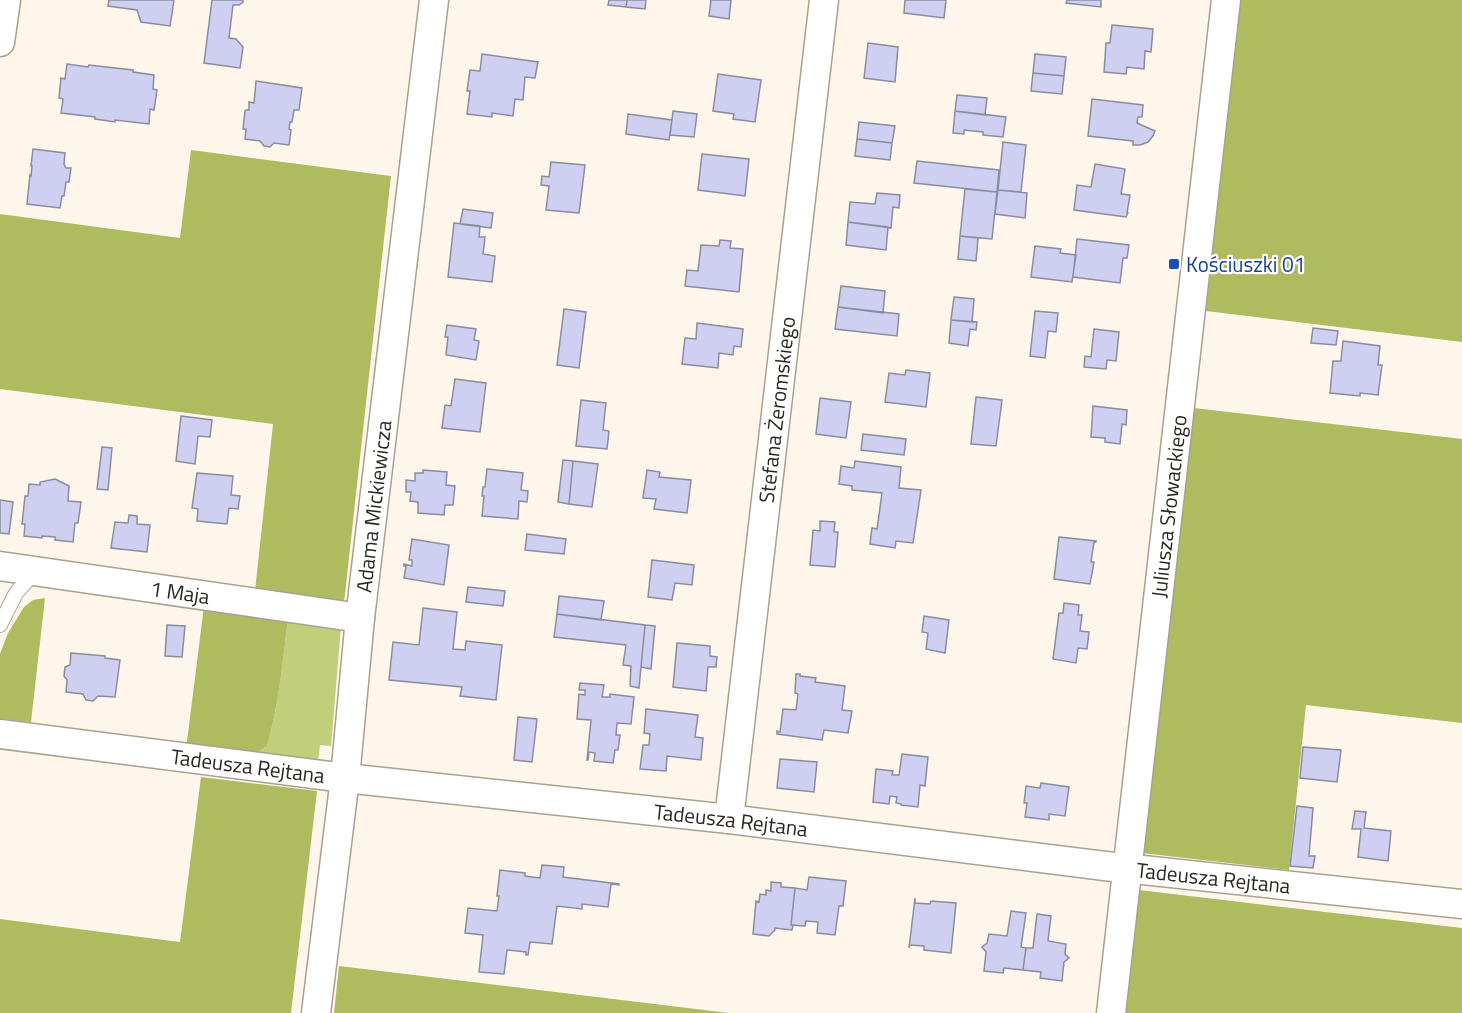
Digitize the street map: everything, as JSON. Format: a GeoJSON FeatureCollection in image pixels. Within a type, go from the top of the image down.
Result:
{"type":"FeatureCollection","features":[{"type":"Feature","properties":{"kind":"street"},"geometry":{"type":"LineString","coordinates":[[0,42],[6,0]]}},
{"type":"Feature","properties":{"kind":"street","name":"Adama Mickiewicza"},"geometry":{"type":"LineString","coordinates":[[316,1013],[345,778],[360,618],[434,0]]}},
{"type":"Feature","properties":{"kind":"street","name":"Stefana Żeromskiego"},"geometry":{"type":"LineString","coordinates":[[729,819],[824,0]]}},
{"type":"Feature","properties":{"kind":"street","name":"Juliusza Słowackiego"},"geometry":{"type":"LineString","coordinates":[[1111,1013],[1226,0]]}},
{"type":"Feature","properties":{"kind":"street","name":"1 Maja"},"geometry":{"type":"LineString","coordinates":[[0,566],[360,618]]}},
{"type":"Feature","properties":{"kind":"street","name":"Tadeusza Rejtana"},"geometry":{"type":"LineString","coordinates":[[0,734],[345,778],[729,819],[1127,867],[1462,904]]}},
{"type":"Feature","properties":{"kind":"lane"},"geometry":{"type":"LineString","coordinates":[[0,624],[16,593],[36,572]]}},
{"type":"Feature","properties":{"kind":"green space"},"geometry":{"type":"Polygon","coordinates":[[[1240,0],[1462,0],[1462,342],[1206,311],[1240,0]]]}},
{"type":"Feature","properties":{"kind":"green space"},"geometry":{"type":"Polygon","coordinates":[[[191,150],[391,176],[344,603],[255,591],[273,424],[0,389],[0,214],[180,238],[191,150]]]}},
{"type":"Feature","properties":{"kind":"green space"},"geometry":{"type":"Polygon","coordinates":[[[1194,408],[1462,439],[1462,723],[1306,705],[1289,870],[1142,853],[1194,408]]]}},
{"type":"Feature","properties":{"kind":"green space"},"geometry":{"type":"Polygon","coordinates":[[[45,598],[31,722],[0,719],[0,654],[8,633],[24,607],[33,600],[45,598]]]}},
{"type":"Feature","properties":{"kind":"green space"},"geometry":{"type":"Polygon","coordinates":[[[204,606],[288,618],[275,714],[267,746],[254,754],[186,749],[204,606]]]}},
{"type":"Feature","properties":{"kind":"green space"},"geometry":{"type":"Polygon","coordinates":[[[288,618],[341,627],[331,746],[320,745],[318,761],[254,754],[267,746],[275,714],[288,618]]]}},
{"type":"Feature","properties":{"kind":"green space"},"geometry":{"type":"Polygon","coordinates":[[[201,777],[317,791],[291,1013],[0,1013],[0,919],[180,942],[201,777]]]}},
{"type":"Feature","properties":{"kind":"green space"},"geometry":{"type":"Polygon","coordinates":[[[1139,890],[1462,928],[1462,1013],[1125,1013],[1139,890]]]}},
{"type":"Feature","properties":{"kind":"green space"},"geometry":{"type":"Polygon","coordinates":[[[339,966],[729,1013],[334,1013],[339,966]]]}},
{"type":"Feature","properties":{"kind":"building"},"geometry":{"type":"Polygon","coordinates":[[[109,0],[174,0],[170,26],[141,22],[137,10],[108,6],[109,0]]]}},
{"type":"Feature","properties":{"kind":"building"},"geometry":{"type":"Polygon","coordinates":[[[212,0],[243,0],[239,5],[233,5],[229,38],[236,39],[243,47],[240,68],[204,63],[212,0]]]}},
{"type":"Feature","properties":{"kind":"building"},"geometry":{"type":"Polygon","coordinates":[[[609,0],[627,0],[626,7],[608,5],[609,0]]]}},
{"type":"Feature","properties":{"kind":"building"},"geometry":{"type":"Polygon","coordinates":[[[627,0],[646,0],[645,9],[626,7],[627,0]]]}},
{"type":"Feature","properties":{"kind":"building"},"geometry":{"type":"Polygon","coordinates":[[[711,0],[731,0],[729,19],[709,16],[711,0]]]}},
{"type":"Feature","properties":{"kind":"building"},"geometry":{"type":"Polygon","coordinates":[[[905,0],[946,0],[944,18],[904,13],[905,0]]]}},
{"type":"Feature","properties":{"kind":"building"},"geometry":{"type":"Polygon","coordinates":[[[1067,0],[1101,0],[1101,7],[1066,3],[1067,0]]]}},
{"type":"Feature","properties":{"kind":"building"},"geometry":{"type":"Polygon","coordinates":[[[1112,25],[1153,29],[1151,52],[1145,51],[1144,69],[1127,67],[1126,74],[1104,72],[1106,43],[1110,43],[1112,25]]]}},
{"type":"Feature","properties":{"kind":"building"},"geometry":{"type":"Polygon","coordinates":[[[868,43],[898,47],[895,82],[864,78],[868,43]]]}},
{"type":"Feature","properties":{"kind":"building"},"geometry":{"type":"Polygon","coordinates":[[[482,54],[538,62],[535,78],[525,77],[523,100],[515,99],[513,116],[492,113],[492,117],[467,114],[470,70],[480,71],[482,54]]]}},
{"type":"Feature","properties":{"kind":"building"},"geometry":{"type":"Polygon","coordinates":[[[1035,54],[1066,57],[1064,76],[1033,73],[1035,54]]]}},
{"type":"Feature","properties":{"kind":"building"},"geometry":{"type":"Polygon","coordinates":[[[67,64],[133,70],[133,72],[154,75],[153,89],[157,90],[154,110],[150,109],[149,124],[115,120],[115,122],[61,113],[63,99],[59,98],[61,78],[65,79],[67,64]]]}},
{"type":"Feature","properties":{"kind":"building"},"geometry":{"type":"Polygon","coordinates":[[[1033,73],[1064,76],[1062,94],[1031,91],[1033,73]]]}},
{"type":"Feature","properties":{"kind":"building"},"geometry":{"type":"Polygon","coordinates":[[[718,74],[761,80],[755,122],[733,119],[734,114],[713,111],[718,74]]]}},
{"type":"Feature","properties":{"kind":"building"},"geometry":{"type":"Polygon","coordinates":[[[256,81],[302,88],[299,110],[294,110],[292,122],[290,122],[289,145],[274,143],[270,147],[264,146],[260,141],[245,139],[246,129],[243,129],[245,111],[249,110],[249,102],[254,103],[256,81]]]}},
{"type":"Feature","properties":{"kind":"building"},"geometry":{"type":"Polygon","coordinates":[[[957,95],[987,98],[985,115],[955,111],[957,95]]]}},
{"type":"Feature","properties":{"kind":"building"},"geometry":{"type":"Polygon","coordinates":[[[1092,99],[1143,105],[1142,117],[1138,117],[1137,123],[1155,131],[1153,136],[1148,142],[1133,145],[1133,141],[1088,136],[1092,99]]]}},
{"type":"Feature","properties":{"kind":"building"},"geometry":{"type":"Polygon","coordinates":[[[673,111],[697,114],[694,137],[670,135],[673,111]]]}},
{"type":"Feature","properties":{"kind":"building"},"geometry":{"type":"Polygon","coordinates":[[[955,111],[1006,117],[1003,137],[964,130],[964,134],[953,133],[955,111]]]}},
{"type":"Feature","properties":{"kind":"building"},"geometry":{"type":"Polygon","coordinates":[[[628,114],[672,120],[669,140],[626,134],[628,114]]]}},
{"type":"Feature","properties":{"kind":"building"},"geometry":{"type":"Polygon","coordinates":[[[859,122],[895,126],[892,143],[857,139],[859,122]]]}},
{"type":"Feature","properties":{"kind":"building"},"geometry":{"type":"Polygon","coordinates":[[[857,139],[892,143],[890,160],[855,156],[857,139]]]}},
{"type":"Feature","properties":{"kind":"building"},"geometry":{"type":"Polygon","coordinates":[[[1003,142],[1026,145],[1021,192],[998,190],[1003,142]]]}},
{"type":"Feature","properties":{"kind":"building"},"geometry":{"type":"Polygon","coordinates":[[[33,149],[65,153],[64,164],[66,168],[71,168],[60,208],[27,204],[33,149]]]}},
{"type":"Feature","properties":{"kind":"building"},"geometry":{"type":"Polygon","coordinates":[[[702,154],[749,159],[745,196],[698,190],[702,154]]]}},
{"type":"Feature","properties":{"kind":"building"},"geometry":{"type":"Polygon","coordinates":[[[917,161],[999,170],[997,192],[914,183],[917,161]]]}},
{"type":"Feature","properties":{"kind":"building"},"geometry":{"type":"Polygon","coordinates":[[[551,162],[585,165],[579,213],[546,210],[549,186],[541,185],[542,176],[549,177],[551,162]]]}},
{"type":"Feature","properties":{"kind":"building"},"geometry":{"type":"Polygon","coordinates":[[[1095,164],[1125,169],[1121,194],[1130,195],[1126,217],[1074,210],[1077,185],[1091,187],[1095,164]]]}},
{"type":"Feature","properties":{"kind":"building"},"geometry":{"type":"Polygon","coordinates":[[[965,189],[997,192],[992,239],[960,236],[965,189]]]}},
{"type":"Feature","properties":{"kind":"building"},"geometry":{"type":"Polygon","coordinates":[[[998,190],[1027,193],[1025,218],[995,214],[998,190]]]}},
{"type":"Feature","properties":{"kind":"building"},"geometry":{"type":"Polygon","coordinates":[[[877,193],[900,195],[899,208],[893,207],[891,228],[848,222],[850,202],[875,204],[877,193]]]}},
{"type":"Feature","properties":{"kind":"building"},"geometry":{"type":"Polygon","coordinates":[[[463,209],[493,213],[491,228],[460,224],[463,209]]]}},
{"type":"Feature","properties":{"kind":"building"},"geometry":{"type":"Polygon","coordinates":[[[848,222],[888,227],[886,250],[846,245],[848,222]]]}},
{"type":"Feature","properties":{"kind":"building"},"geometry":{"type":"Polygon","coordinates":[[[454,223],[480,226],[479,237],[485,237],[483,254],[495,256],[492,282],[448,277],[454,223]]]}},
{"type":"Feature","properties":{"kind":"building"},"geometry":{"type":"Polygon","coordinates":[[[960,236],[978,238],[976,261],[958,259],[960,236]]]}},
{"type":"Feature","properties":{"kind":"building"},"geometry":{"type":"Polygon","coordinates":[[[1077,239],[1129,245],[1127,258],[1123,258],[1120,283],[1073,277],[1077,239]]]}},
{"type":"Feature","properties":{"kind":"building"},"geometry":{"type":"Polygon","coordinates":[[[720,240],[731,241],[730,248],[743,249],[739,292],[685,286],[687,270],[698,271],[701,245],[719,246],[720,240]]]}},
{"type":"Feature","properties":{"kind":"building"},"geometry":{"type":"Polygon","coordinates":[[[1035,246],[1061,249],[1060,253],[1076,255],[1072,282],[1031,277],[1035,246]]]}},
{"type":"Feature","properties":{"kind":"building"},"geometry":{"type":"Polygon","coordinates":[[[841,286],[885,291],[883,313],[838,307],[841,286]]]}},
{"type":"Feature","properties":{"kind":"building"},"geometry":{"type":"Polygon","coordinates":[[[954,297],[974,299],[972,322],[951,320],[954,297]]]}},
{"type":"Feature","properties":{"kind":"building"},"geometry":{"type":"Polygon","coordinates":[[[838,307],[899,314],[897,336],[835,329],[838,307]]]}},
{"type":"Feature","properties":{"kind":"building"},"geometry":{"type":"Polygon","coordinates":[[[564,309],[586,312],[579,368],[557,365],[564,309]]]}},
{"type":"Feature","properties":{"kind":"building"},"geometry":{"type":"Polygon","coordinates":[[[1035,311],[1058,313],[1056,332],[1048,331],[1045,358],[1030,356],[1035,311]]]}},
{"type":"Feature","properties":{"kind":"building"},"geometry":{"type":"Polygon","coordinates":[[[951,320],[977,322],[976,330],[970,329],[968,346],[949,343],[951,320]]]}},
{"type":"Feature","properties":{"kind":"building"},"geometry":{"type":"Polygon","coordinates":[[[697,323],[743,329],[741,347],[734,346],[733,355],[719,353],[718,368],[682,364],[685,338],[696,339],[697,323]]]}},
{"type":"Feature","properties":{"kind":"building"},"geometry":{"type":"Polygon","coordinates":[[[447,325],[476,329],[474,340],[479,341],[476,360],[446,355],[447,325]]]}},
{"type":"Feature","properties":{"kind":"building"},"geometry":{"type":"Polygon","coordinates":[[[1313,328],[1338,331],[1336,345],[1311,343],[1313,328]]]}},
{"type":"Feature","properties":{"kind":"building"},"geometry":{"type":"Polygon","coordinates":[[[1094,329],[1119,332],[1116,361],[1107,360],[1106,369],[1084,367],[1085,356],[1091,357],[1094,329]]]}},
{"type":"Feature","properties":{"kind":"building"},"geometry":{"type":"Polygon","coordinates":[[[1343,341],[1380,346],[1378,365],[1382,365],[1378,395],[1330,393],[1333,361],[1341,361],[1343,341]]]}},
{"type":"Feature","properties":{"kind":"building"},"geometry":{"type":"Polygon","coordinates":[[[906,370],[930,373],[926,407],[885,402],[889,373],[905,375],[906,370]]]}},
{"type":"Feature","properties":{"kind":"building"},"geometry":{"type":"Polygon","coordinates":[[[455,379],[486,383],[480,432],[442,428],[445,405],[451,406],[455,379]]]}},
{"type":"Feature","properties":{"kind":"building"},"geometry":{"type":"Polygon","coordinates":[[[976,397],[1002,400],[996,446],[971,444],[976,397]]]}},
{"type":"Feature","properties":{"kind":"building"},"geometry":{"type":"Polygon","coordinates":[[[820,398],[851,402],[846,438],[816,434],[820,398]]]}},
{"type":"Feature","properties":{"kind":"building"},"geometry":{"type":"Polygon","coordinates":[[[581,400],[606,403],[603,430],[609,431],[607,449],[576,446],[581,400]]]}},
{"type":"Feature","properties":{"kind":"building"},"geometry":{"type":"Polygon","coordinates":[[[1093,406],[1127,410],[1126,425],[1122,424],[1120,444],[1105,442],[1105,438],[1091,437],[1093,406]]]}},
{"type":"Feature","properties":{"kind":"building"},"geometry":{"type":"Polygon","coordinates":[[[181,416],[212,420],[210,437],[198,436],[195,464],[176,461],[181,416]]]}},
{"type":"Feature","properties":{"kind":"building"},"geometry":{"type":"Polygon","coordinates":[[[863,434],[906,439],[904,455],[861,450],[863,434]]]}},
{"type":"Feature","properties":{"kind":"building"},"geometry":{"type":"Polygon","coordinates":[[[102,447],[112,448],[108,490],[97,489],[102,447]]]}},
{"type":"Feature","properties":{"kind":"building"},"geometry":{"type":"Polygon","coordinates":[[[563,460],[573,461],[569,504],[558,502],[563,460]]]}},
{"type":"Feature","properties":{"kind":"building"},"geometry":{"type":"Polygon","coordinates":[[[573,461],[598,464],[592,507],[569,504],[573,461]]]}},
{"type":"Feature","properties":{"kind":"building"},"geometry":{"type":"Polygon","coordinates":[[[855,461],[901,467],[899,488],[921,490],[913,543],[896,541],[895,548],[870,544],[872,528],[877,529],[882,493],[852,490],[852,486],[839,484],[841,466],[854,468],[855,461]]]}},
{"type":"Feature","properties":{"kind":"building"},"geometry":{"type":"Polygon","coordinates":[[[487,469],[523,473],[521,490],[528,491],[527,502],[519,501],[518,519],[482,516],[484,496],[482,496],[487,469]]]}},
{"type":"Feature","properties":{"kind":"building"},"geometry":{"type":"Polygon","coordinates":[[[423,470],[447,472],[446,485],[455,486],[453,505],[445,505],[444,515],[418,513],[418,502],[410,501],[411,492],[406,492],[406,480],[415,481],[415,473],[423,473],[423,470]]]}},
{"type":"Feature","properties":{"kind":"building"},"geometry":{"type":"Polygon","coordinates":[[[647,470],[660,472],[659,477],[691,480],[687,513],[654,509],[656,499],[643,498],[647,470]]]}},
{"type":"Feature","properties":{"kind":"building"},"geometry":{"type":"Polygon","coordinates":[[[197,473],[233,476],[231,495],[240,496],[238,509],[229,508],[227,524],[197,521],[198,509],[192,508],[197,473]]]}},
{"type":"Feature","properties":{"kind":"building"},"geometry":{"type":"Polygon","coordinates":[[[55,479],[69,486],[68,501],[81,502],[73,542],[55,540],[55,537],[24,536],[25,524],[22,524],[25,496],[28,496],[29,484],[40,485],[40,482],[55,479]]]}},
{"type":"Feature","properties":{"kind":"building"},"geometry":{"type":"Polygon","coordinates":[[[0,500],[13,502],[9,534],[0,533],[0,500]]]}},
{"type":"Feature","properties":{"kind":"building"},"geometry":{"type":"Polygon","coordinates":[[[129,515],[137,516],[137,524],[150,525],[147,552],[111,548],[115,522],[128,523],[129,515]]]}},
{"type":"Feature","properties":{"kind":"building"},"geometry":{"type":"Polygon","coordinates":[[[820,521],[835,522],[834,532],[838,532],[835,567],[810,565],[813,530],[820,531],[820,521]]]}},
{"type":"Feature","properties":{"kind":"building"},"geometry":{"type":"Polygon","coordinates":[[[527,534],[566,539],[564,554],[525,550],[527,534]]]}},
{"type":"Feature","properties":{"kind":"building"},"geometry":{"type":"Polygon","coordinates":[[[1059,537],[1096,541],[1091,562],[1094,562],[1090,584],[1054,579],[1059,537]]]}},
{"type":"Feature","properties":{"kind":"building"},"geometry":{"type":"Polygon","coordinates":[[[412,539],[449,545],[444,585],[404,578],[406,566],[404,564],[412,566],[412,560],[409,560],[412,539]]]}},
{"type":"Feature","properties":{"kind":"building"},"geometry":{"type":"Polygon","coordinates":[[[652,560],[694,565],[692,585],[675,583],[672,600],[648,597],[652,560]]]}},
{"type":"Feature","properties":{"kind":"building"},"geometry":{"type":"Polygon","coordinates":[[[468,587],[505,591],[503,606],[466,602],[468,587]]]}},
{"type":"Feature","properties":{"kind":"building"},"geometry":{"type":"Polygon","coordinates":[[[559,596],[604,601],[601,620],[557,614],[559,596]]]}},
{"type":"Feature","properties":{"kind":"building"},"geometry":{"type":"Polygon","coordinates":[[[1064,603],[1079,605],[1078,615],[1082,615],[1080,631],[1089,632],[1087,649],[1078,648],[1076,663],[1053,659],[1059,613],[1063,613],[1064,603]]]}},
{"type":"Feature","properties":{"kind":"building"},"geometry":{"type":"Polygon","coordinates":[[[423,608],[457,612],[453,649],[465,650],[466,641],[502,645],[496,700],[460,696],[462,687],[389,680],[393,642],[419,645],[423,608]]]}},
{"type":"Feature","properties":{"kind":"building"},"geometry":{"type":"Polygon","coordinates":[[[557,614],[645,625],[639,688],[630,686],[631,666],[623,665],[626,645],[554,637],[557,614]]]}},
{"type":"Feature","properties":{"kind":"building"},"geometry":{"type":"Polygon","coordinates":[[[924,616],[949,620],[945,653],[926,649],[928,633],[922,632],[924,616]]]}},
{"type":"Feature","properties":{"kind":"building"},"geometry":{"type":"Polygon","coordinates":[[[167,625],[185,626],[182,657],[165,656],[167,625]]]}},
{"type":"Feature","properties":{"kind":"building"},"geometry":{"type":"Polygon","coordinates":[[[645,625],[655,626],[651,669],[641,667],[645,625]]]}},
{"type":"Feature","properties":{"kind":"building"},"geometry":{"type":"Polygon","coordinates":[[[677,643],[710,646],[710,656],[717,657],[716,667],[708,667],[706,691],[673,687],[677,643]]]}},
{"type":"Feature","properties":{"kind":"building"},"geometry":{"type":"Polygon","coordinates":[[[71,653],[105,656],[105,658],[120,660],[115,697],[98,696],[93,701],[86,700],[83,694],[66,692],[65,667],[70,665],[71,653]]]}},
{"type":"Feature","properties":{"kind":"building"},"geometry":{"type":"Polygon","coordinates":[[[796,674],[816,678],[815,682],[845,686],[842,710],[852,711],[848,733],[824,730],[822,740],[777,734],[777,731],[780,732],[783,709],[796,710],[798,694],[795,693],[796,674]]]}},
{"type":"Feature","properties":{"kind":"building"},"geometry":{"type":"Polygon","coordinates":[[[580,683],[604,685],[602,697],[610,697],[610,694],[634,697],[631,724],[617,723],[616,735],[620,735],[613,763],[594,761],[595,753],[589,752],[587,760],[591,720],[577,719],[579,694],[585,695],[585,690],[579,690],[580,683]]]}},
{"type":"Feature","properties":{"kind":"building"},"geometry":{"type":"Polygon","coordinates":[[[646,709],[698,715],[695,737],[703,738],[701,760],[667,756],[666,771],[640,769],[643,745],[649,745],[650,734],[644,733],[646,709]]]}},
{"type":"Feature","properties":{"kind":"building"},"geometry":{"type":"Polygon","coordinates":[[[518,717],[537,719],[532,762],[514,760],[518,717]]]}},
{"type":"Feature","properties":{"kind":"building"},"geometry":{"type":"Polygon","coordinates":[[[1303,747],[1341,750],[1337,782],[1300,778],[1303,747]]]}},
{"type":"Feature","properties":{"kind":"building"},"geometry":{"type":"Polygon","coordinates":[[[902,754],[928,757],[925,786],[920,785],[918,807],[901,805],[896,803],[897,797],[890,796],[889,804],[873,802],[876,769],[893,771],[892,775],[899,775],[902,754]]]}},
{"type":"Feature","properties":{"kind":"building"},"geometry":{"type":"Polygon","coordinates":[[[780,759],[817,762],[814,792],[777,788],[780,759]]]}},
{"type":"Feature","properties":{"kind":"building"},"geometry":{"type":"Polygon","coordinates":[[[1041,783],[1069,787],[1065,816],[1049,814],[1049,820],[1025,817],[1026,786],[1040,788],[1041,783]]]}},
{"type":"Feature","properties":{"kind":"building"},"geometry":{"type":"Polygon","coordinates":[[[1297,806],[1313,808],[1309,856],[1315,856],[1313,868],[1290,866],[1297,806]]]}},
{"type":"Feature","properties":{"kind":"building"},"geometry":{"type":"Polygon","coordinates":[[[1355,811],[1366,812],[1364,828],[1391,831],[1388,861],[1358,857],[1361,829],[1352,829],[1355,811]]]}},
{"type":"Feature","properties":{"kind":"building"},"geometry":{"type":"Polygon","coordinates":[[[542,865],[564,867],[563,877],[619,885],[611,884],[608,907],[582,904],[582,909],[557,906],[552,944],[530,942],[528,955],[526,952],[507,950],[504,974],[479,972],[483,935],[465,933],[468,908],[497,911],[500,870],[525,873],[525,876],[540,878],[542,865]]]}},
{"type":"Feature","properties":{"kind":"building"},"geometry":{"type":"Polygon","coordinates":[[[809,877],[846,881],[843,906],[839,906],[835,935],[817,933],[818,922],[806,921],[805,926],[791,925],[795,888],[807,890],[809,877]]]}},
{"type":"Feature","properties":{"kind":"building"},"geometry":{"type":"Polygon","coordinates":[[[771,882],[781,883],[781,887],[795,888],[792,930],[775,928],[769,936],[753,934],[756,901],[759,902],[760,894],[766,895],[766,890],[771,891],[771,882]]]}},
{"type":"Feature","properties":{"kind":"building"},"geometry":{"type":"Polygon","coordinates":[[[915,898],[915,903],[930,904],[931,901],[956,903],[951,953],[924,950],[924,946],[910,945],[909,948],[915,898]]]}},
{"type":"Feature","properties":{"kind":"building"},"geometry":{"type":"Polygon","coordinates":[[[1011,911],[1026,913],[1021,947],[1026,948],[1023,970],[1004,968],[1003,973],[984,971],[986,952],[982,947],[987,943],[989,934],[1007,936],[1011,911]]]}},
{"type":"Feature","properties":{"kind":"building"},"geometry":{"type":"Polygon","coordinates":[[[1037,914],[1051,916],[1048,941],[1066,944],[1065,954],[1069,958],[1064,962],[1062,981],[1040,978],[1041,972],[1023,970],[1026,948],[1033,948],[1037,914]]]}},
{"type":"Feature","properties":{"kind":"place","name":"Kościuszki 01"},"geometry":{"type":"Point","coordinates":[1174,264]}}]}
